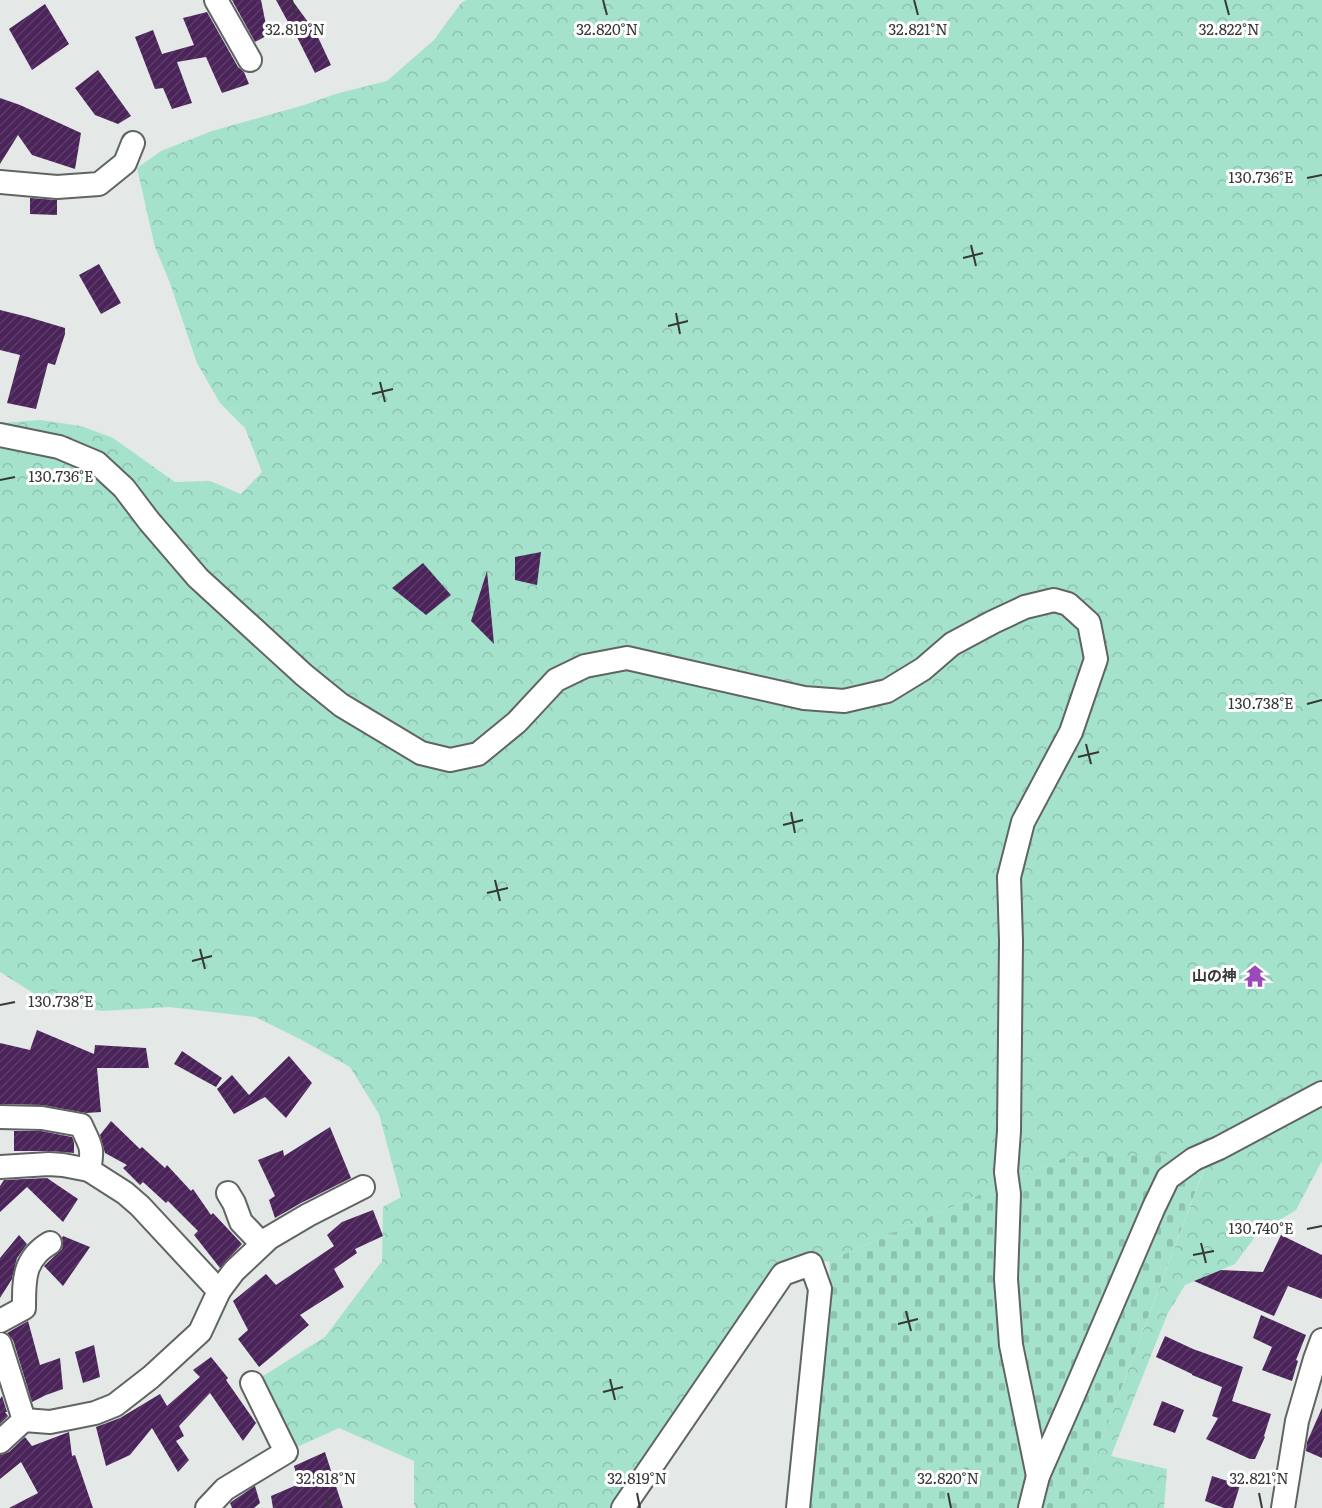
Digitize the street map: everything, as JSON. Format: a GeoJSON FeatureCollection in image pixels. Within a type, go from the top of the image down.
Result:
{"type":"FeatureCollection","features":[{"type":"Feature","properties":{"kind":"street"},"geometry":{"type":"LineString","coordinates":[[216,0],[250,60]]}},
{"type":"Feature","properties":{"kind":"street"},"geometry":{"type":"LineString","coordinates":[[0,182],[57,187],[99,184],[125,164],[133,143]]}},
{"type":"Feature","properties":{"kind":"street"},"geometry":{"type":"LineString","coordinates":[[0,435],[59,447],[97,463],[124,488],[198,578],[304,675],[341,705],[420,753],[450,760],[478,754],[517,722],[556,680],[585,666],[627,658],[804,698],[844,702],[887,691],[923,669],[952,644],[1025,607],[1054,600],[1068,604],[1089,623],[1096,659],[1071,732],[1023,822],[1009,877],[1011,941],[1006,1279],[1011,1345],[1038,1476]]}},
{"type":"Feature","properties":{"kind":"street"},"geometry":{"type":"LineString","coordinates":[[1030,1508],[1038,1476],[1168,1178],[1194,1159],[1219,1148],[1322,1092]]}},
{"type":"Feature","properties":{"kind":"street"},"geometry":{"type":"LineString","coordinates":[[0,1117],[42,1118],[81,1125],[92,1146],[89,1170]]}},
{"type":"Feature","properties":{"kind":"street"},"geometry":{"type":"LineString","coordinates":[[0,1167],[49,1164],[89,1170],[125,1193],[140,1206],[219,1291]]}},
{"type":"Feature","properties":{"kind":"street"},"geometry":{"type":"LineString","coordinates":[[0,1442],[24,1420],[50,1422],[95,1413],[115,1405],[151,1377],[200,1332],[219,1291],[234,1271],[269,1238],[363,1187]]}},
{"type":"Feature","properties":{"kind":"street"},"geometry":{"type":"LineString","coordinates":[[228,1192],[241,1222],[262,1245]]}},
{"type":"Feature","properties":{"kind":"street"},"geometry":{"type":"LineString","coordinates":[[0,1321],[24,1308],[27,1270],[32,1259],[50,1243]]}},
{"type":"Feature","properties":{"kind":"street"},"geometry":{"type":"LineString","coordinates":[[623,1508],[783,1274],[811,1264],[820,1289],[798,1508]]}},
{"type":"Feature","properties":{"kind":"street"},"geometry":{"type":"LineString","coordinates":[[1283,1508],[1297,1421],[1322,1340]]}},
{"type":"Feature","properties":{"kind":"street"},"geometry":{"type":"LineString","coordinates":[[0,1344],[24,1420]]}},
{"type":"Feature","properties":{"kind":"street"},"geometry":{"type":"LineString","coordinates":[[207,1508],[225,1489],[286,1452],[252,1383]]}},
{"type":"Feature","properties":{"kind":"green space"},"geometry":{"type":"Polygon","coordinates":[[[466,0],[1322,0],[1322,1161],[1296,1210],[1257,1234],[1235,1264],[1185,1285],[1167,1315],[1111,1456],[1167,1469],[1164,1508],[1076,1508],[1210,1154],[1064,1158],[829,1261],[811,1264],[783,1274],[623,1508],[416,1508],[414,1504],[414,1461],[339,1428],[286,1452],[252,1383],[325,1337],[382,1261],[383,1207],[401,1197],[379,1114],[350,1067],[255,1017],[169,1007],[102,1011],[49,1003],[0,972],[0,423],[40,420],[81,426],[113,438],[175,482],[210,481],[241,494],[262,472],[245,428],[220,403],[197,363],[170,283],[155,247],[137,168],[161,151],[212,131],[387,81],[434,40],[461,3],[466,0]]]}},
{"type":"Feature","properties":{"kind":"green space"},"geometry":{"type":"Polygon","coordinates":[[[1210,1153],[1076,1508],[810,1508],[831,1297],[829,1261],[1064,1158],[1210,1153]]]}},
{"type":"Feature","properties":{"kind":"building"},"geometry":{"type":"Polygon","coordinates":[[[232,0],[261,0],[268,35],[255,42],[232,0]]]}},
{"type":"Feature","properties":{"kind":"building"},"geometry":{"type":"Polygon","coordinates":[[[276,0],[292,0],[316,33],[331,65],[315,73],[276,0]]]}},
{"type":"Feature","properties":{"kind":"building"},"geometry":{"type":"Polygon","coordinates":[[[45,4],[69,44],[32,70],[9,29],[45,4]]]}},
{"type":"Feature","properties":{"kind":"building"},"geometry":{"type":"Polygon","coordinates":[[[207,12],[249,84],[222,93],[206,57],[177,62],[192,103],[172,109],[163,88],[155,89],[135,37],[153,30],[162,54],[194,45],[183,18],[207,12]]]}},
{"type":"Feature","properties":{"kind":"building"},"geometry":{"type":"Polygon","coordinates":[[[98,70],[131,116],[118,124],[95,115],[75,88],[98,70]]]}},
{"type":"Feature","properties":{"kind":"building"},"geometry":{"type":"Polygon","coordinates":[[[0,98],[81,133],[75,169],[32,155],[18,135],[0,164],[0,98]]]}},
{"type":"Feature","properties":{"kind":"building"},"geometry":{"type":"Polygon","coordinates":[[[30,198],[57,200],[57,215],[30,214],[30,198]]]}},
{"type":"Feature","properties":{"kind":"building"},"geometry":{"type":"Polygon","coordinates":[[[99,264],[121,303],[101,314],[79,275],[99,264]]]}},
{"type":"Feature","properties":{"kind":"building"},"geometry":{"type":"Polygon","coordinates":[[[0,310],[65,328],[55,365],[48,363],[36,409],[7,403],[20,355],[0,350],[0,310]]]}},
{"type":"Feature","properties":{"kind":"building"},"geometry":{"type":"Polygon","coordinates":[[[541,552],[537,585],[515,580],[515,557],[541,552]]]}},
{"type":"Feature","properties":{"kind":"building"},"geometry":{"type":"Polygon","coordinates":[[[423,563],[451,595],[426,615],[392,588],[423,563]]]}},
{"type":"Feature","properties":{"kind":"building"},"geometry":{"type":"Polygon","coordinates":[[[487,571],[494,644],[471,621],[487,571]]]}},
{"type":"Feature","properties":{"kind":"building"},"geometry":{"type":"Polygon","coordinates":[[[37,1030],[94,1054],[95,1045],[146,1048],[149,1068],[97,1068],[101,1112],[86,1113],[42,1105],[0,1104],[0,1043],[30,1050],[37,1030]]]}},
{"type":"Feature","properties":{"kind":"building"},"geometry":{"type":"Polygon","coordinates":[[[182,1051],[222,1078],[216,1087],[174,1064],[182,1051]]]}},
{"type":"Feature","properties":{"kind":"building"},"geometry":{"type":"Polygon","coordinates":[[[289,1056],[312,1083],[286,1118],[265,1097],[234,1114],[217,1089],[232,1075],[249,1095],[289,1056]]]}},
{"type":"Feature","properties":{"kind":"building"},"geometry":{"type":"Polygon","coordinates":[[[111,1121],[140,1149],[142,1147],[165,1168],[167,1165],[191,1191],[193,1189],[211,1215],[213,1213],[242,1244],[220,1268],[194,1235],[198,1231],[168,1201],[166,1203],[143,1182],[140,1185],[123,1168],[127,1165],[105,1153],[100,1135],[111,1121]]]}},
{"type":"Feature","properties":{"kind":"building"},"geometry":{"type":"Polygon","coordinates":[[[330,1127],[351,1178],[275,1218],[269,1200],[275,1196],[258,1160],[283,1150],[284,1156],[330,1127]]]}},
{"type":"Feature","properties":{"kind":"building"},"geometry":{"type":"Polygon","coordinates":[[[14,1131],[41,1131],[72,1137],[74,1153],[14,1151],[14,1131]]]}},
{"type":"Feature","properties":{"kind":"building"},"geometry":{"type":"Polygon","coordinates":[[[47,1178],[78,1199],[63,1222],[27,1187],[0,1212],[0,1186],[4,1180],[47,1178]]]}},
{"type":"Feature","properties":{"kind":"building"},"geometry":{"type":"Polygon","coordinates":[[[373,1210],[383,1236],[355,1249],[357,1253],[334,1269],[344,1287],[300,1315],[309,1325],[259,1367],[238,1339],[248,1330],[233,1301],[266,1274],[276,1285],[334,1246],[327,1235],[342,1222],[373,1210]]]}},
{"type":"Feature","properties":{"kind":"building"},"geometry":{"type":"Polygon","coordinates":[[[19,1235],[27,1244],[17,1258],[12,1279],[0,1298],[0,1258],[19,1235]]]}},
{"type":"Feature","properties":{"kind":"building"},"geometry":{"type":"Polygon","coordinates":[[[1281,1235],[1322,1255],[1322,1299],[1288,1286],[1274,1316],[1194,1281],[1221,1270],[1263,1272],[1281,1235]]]}},
{"type":"Feature","properties":{"kind":"building"},"geometry":{"type":"Polygon","coordinates":[[[63,1236],[90,1247],[63,1286],[44,1266],[62,1249],[63,1236]]]}},
{"type":"Feature","properties":{"kind":"building"},"geometry":{"type":"Polygon","coordinates":[[[1261,1315],[1306,1335],[1296,1360],[1298,1361],[1292,1381],[1262,1370],[1272,1347],[1253,1338],[1261,1315]]]}},
{"type":"Feature","properties":{"kind":"building"},"geometry":{"type":"Polygon","coordinates":[[[28,1321],[40,1365],[60,1358],[63,1389],[32,1402],[13,1340],[7,1333],[28,1321]]]}},
{"type":"Feature","properties":{"kind":"building"},"geometry":{"type":"Polygon","coordinates":[[[1165,1336],[1243,1367],[1232,1401],[1271,1414],[1265,1437],[1255,1459],[1250,1459],[1206,1439],[1218,1418],[1212,1416],[1222,1387],[1156,1357],[1165,1336]]]}},
{"type":"Feature","properties":{"kind":"building"},"geometry":{"type":"Polygon","coordinates":[[[94,1345],[100,1377],[83,1383],[75,1352],[94,1345]]]}},
{"type":"Feature","properties":{"kind":"building"},"geometry":{"type":"Polygon","coordinates":[[[211,1357],[228,1378],[226,1380],[256,1423],[243,1441],[210,1393],[179,1426],[184,1436],[176,1441],[189,1460],[178,1472],[152,1428],[130,1455],[106,1466],[96,1427],[120,1418],[160,1394],[167,1406],[200,1377],[193,1370],[211,1357]]]}},
{"type":"Feature","properties":{"kind":"building"},"geometry":{"type":"Polygon","coordinates":[[[2,1396],[8,1416],[0,1424],[0,1399],[2,1396]]]}},
{"type":"Feature","properties":{"kind":"building"},"geometry":{"type":"Polygon","coordinates":[[[1162,1401],[1184,1410],[1175,1433],[1153,1425],[1162,1401]]]}},
{"type":"Feature","properties":{"kind":"building"},"geometry":{"type":"Polygon","coordinates":[[[1322,1408],[1322,1458],[1306,1451],[1307,1442],[1322,1408]]]}},
{"type":"Feature","properties":{"kind":"building"},"geometry":{"type":"Polygon","coordinates":[[[69,1432],[72,1456],[75,1455],[93,1508],[9,1508],[38,1493],[21,1462],[0,1479],[0,1455],[9,1452],[25,1437],[32,1446],[69,1432]]]}},
{"type":"Feature","properties":{"kind":"building"},"geometry":{"type":"Polygon","coordinates":[[[325,1452],[343,1508],[273,1508],[271,1496],[299,1484],[294,1466],[325,1452]]]}},
{"type":"Feature","properties":{"kind":"building"},"geometry":{"type":"Polygon","coordinates":[[[1212,1476],[1240,1485],[1233,1508],[1224,1508],[1205,1501],[1212,1476]]]}},
{"type":"Feature","properties":{"kind":"building"},"geometry":{"type":"Polygon","coordinates":[[[255,1486],[260,1503],[254,1508],[232,1508],[230,1503],[255,1486]]]}},
{"type":"Feature","properties":{"kind":"place","name":"山の神"},"geometry":{"type":"Point","coordinates":[1255,976]}}]}
